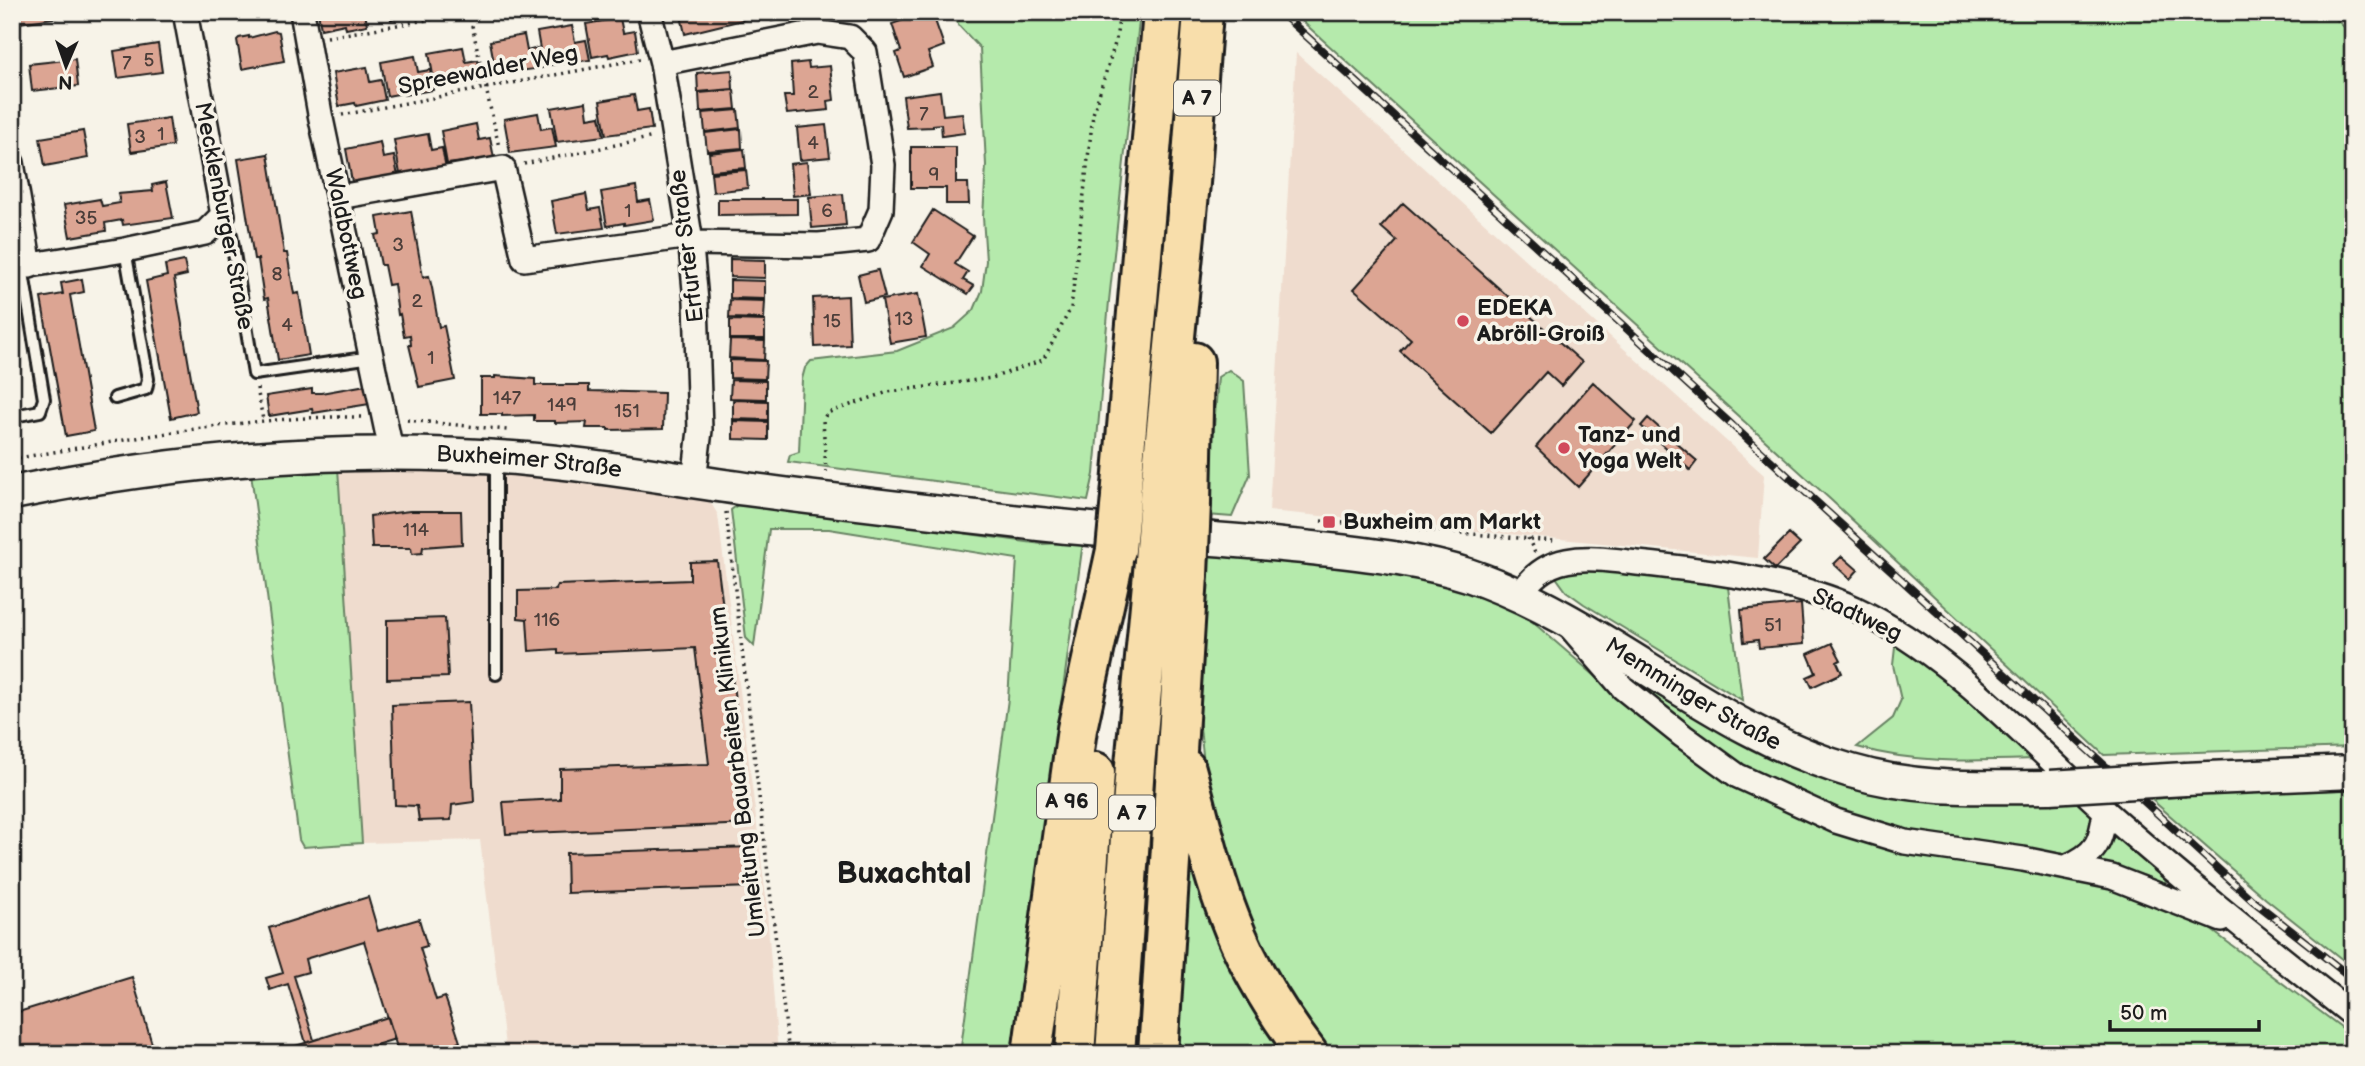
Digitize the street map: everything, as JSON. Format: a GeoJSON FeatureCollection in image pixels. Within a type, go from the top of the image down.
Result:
{"type":"FeatureCollection","features":[{"type":"Feature","properties":{"kind":"highway","name":"A 7"},"geometry":{"type":"LineString","coordinates":[[1074,1054],[1095,763],[1138,285],[1157,107],[1163,12]]}},
{"type":"Feature","properties":{"kind":"highway","name":"A 7"},"geometry":{"type":"LineString","coordinates":[[1158,1054],[1178,743],[1171,574],[1175,502],[1194,356],[1190,183],[1203,12]]}},
{"type":"Feature","properties":{"kind":"highway","name":"A 96"},"geometry":{"type":"LineString","coordinates":[[1032,1054],[1077,729],[1116,550]]}},
{"type":"Feature","properties":{"kind":"highway","name":"A 7"},"geometry":{"type":"LineString","coordinates":[[1115,1054],[1135,765],[1171,574]]}},
{"type":"Feature","properties":{"kind":"highway","name":"A 7"},"geometry":{"type":"LineString","coordinates":[[1178,743],[1230,919],[1247,958],[1308,1054]]}},
{"type":"Feature","properties":{"kind":"street","name":"Mecklenburger Straße"},"geometry":{"type":"LineString","coordinates":[[185,12],[223,215]]}},
{"type":"Feature","properties":{"kind":"street","name":"Waldbottweg"},"geometry":{"type":"LineString","coordinates":[[302,12],[392,455]]}},
{"type":"Feature","properties":{"kind":"street","name":"Erfurter Straße"},"geometry":{"type":"LineString","coordinates":[[649,12],[660,59],[690,239],[696,301],[700,430],[709,483]]}},
{"type":"Feature","properties":{"kind":"street"},"geometry":{"type":"LineString","coordinates":[[339,197],[503,168],[524,259],[690,239],[819,245],[868,240],[881,210],[883,165],[865,52],[850,37],[817,32],[660,59]]}},
{"type":"Feature","properties":{"kind":"street"},"geometry":{"type":"LineString","coordinates":[[12,163],[21,267],[125,250],[205,233],[223,215]]}},
{"type":"Feature","properties":{"kind":"street","name":"Buxheimer Straße"},"geometry":{"type":"LineString","coordinates":[[12,493],[96,478],[232,461],[392,455],[496,457],[570,463],[852,503],[1046,524]]}},
{"type":"Feature","properties":{"kind":"street","name":"Memminger Straße"},"geometry":{"type":"LineString","coordinates":[[1046,524],[1364,554],[1465,574],[1521,596],[1563,618],[1758,734],[1804,755],[1850,771],[1891,780],[1932,787],[2050,787],[2353,772]]}},
{"type":"Feature","properties":{"kind":"street","name":"Stadtweg"},"geometry":{"type":"LineString","coordinates":[[1543,568],[1594,558],[1670,567],[1795,588],[1823,595],[1852,607],[1893,629],[1923,648],[1993,707],[2105,811],[2246,931],[2353,1015]]}},
{"type":"Feature","properties":{"kind":"street"},"geometry":{"type":"LineString","coordinates":[[1521,596],[1528,581],[1543,568]]}},
{"type":"Feature","properties":{"kind":"street","name":"Stadtweg"},"geometry":{"type":"LineString","coordinates":[[1563,618],[1623,688],[1683,736],[1738,776],[1836,821],[1869,832],[1934,847],[2066,867],[2112,877],[2246,931]]}},
{"type":"Feature","properties":{"kind":"street"},"geometry":{"type":"LineString","coordinates":[[2066,867],[2081,861],[2096,847],[2105,811]]}},
{"type":"Feature","properties":{"kind":"lane","name":"Mecklenburger Straße"},"geometry":{"type":"LineString","coordinates":[[223,215],[231,235],[254,374]]}},
{"type":"Feature","properties":{"kind":"lane"},"geometry":{"type":"LineString","coordinates":[[114,398],[146,389],[148,379],[125,250]]}},
{"type":"Feature","properties":{"kind":"lane"},"geometry":{"type":"LineString","coordinates":[[15,416],[40,411],[44,399],[21,267]]}},
{"type":"Feature","properties":{"kind":"lane"},"geometry":{"type":"LineString","coordinates":[[254,374],[372,357]]}},
{"type":"Feature","properties":{"kind":"lane"},"geometry":{"type":"LineString","coordinates":[[496,457],[496,674]]}},
{"type":"Feature","properties":{"kind":"path"},"geometry":{"type":"LineString","coordinates":[[826,472],[823,421],[827,413],[888,392],[992,378],[1043,360],[1071,308],[1093,114],[1116,40],[1120,12]]}},
{"type":"Feature","properties":{"kind":"path"},"geometry":{"type":"LineString","coordinates":[[2335,12],[2353,30]]}},
{"type":"Feature","properties":{"kind":"path"},"geometry":{"type":"LineString","coordinates":[[308,41],[470,13],[503,168],[673,133]]}},
{"type":"Feature","properties":{"kind":"path","name":"Spreewalder Weg"},"geometry":{"type":"LineString","coordinates":[[322,119],[660,59]]}},
{"type":"Feature","properties":{"kind":"path"},"geometry":{"type":"LineString","coordinates":[[254,374],[263,420]]}},
{"type":"Feature","properties":{"kind":"path","name":"Umleitung Bauarbeiten Klinikum"},"geometry":{"type":"LineString","coordinates":[[709,483],[789,1054]]}},
{"type":"Feature","properties":{"kind":"path"},"geometry":{"type":"LineString","coordinates":[[1543,568],[1528,538],[1560,542]]}},
{"type":"Feature","properties":{"kind":"shaded area"},"geometry":{"type":"Polygon","coordinates":[[[1296,53],[1764,475],[1758,558],[1269,511],[1296,53]]]}},
{"type":"Feature","properties":{"kind":"shaded area"},"geometry":{"type":"Polygon","coordinates":[[[338,468],[540,474],[692,492],[711,503],[718,515],[766,898],[778,1054],[506,1054],[480,840],[362,843],[338,468]]]}},
{"type":"Feature","properties":{"kind":"green space"},"geometry":{"type":"Polygon","coordinates":[[[951,12],[1140,12],[1109,301],[1094,474],[1088,501],[788,462],[790,455],[799,452],[802,379],[805,368],[811,361],[897,351],[954,328],[974,310],[982,291],[986,261],[983,217],[986,165],[980,48],[960,27],[951,12]]]}},
{"type":"Feature","properties":{"kind":"green space"},"geometry":{"type":"Polygon","coordinates":[[[1292,12],[2329,12],[2353,36],[2353,747],[2104,755],[1831,500],[1292,12]]]}},
{"type":"Feature","properties":{"kind":"green space"},"geometry":{"type":"Polygon","coordinates":[[[1229,370],[1244,381],[1250,475],[1232,517],[1207,515],[1218,377],[1229,370]]]}},
{"type":"Feature","properties":{"kind":"green space"},"geometry":{"type":"Polygon","coordinates":[[[338,468],[362,843],[303,847],[299,840],[251,473],[338,468]]]}},
{"type":"Feature","properties":{"kind":"green space"},"geometry":{"type":"Polygon","coordinates":[[[740,503],[1042,544],[1083,542],[1011,1054],[960,1054],[1008,699],[1017,559],[829,529],[769,529],[754,646],[746,638],[731,510],[740,503]]]}},
{"type":"Feature","properties":{"kind":"green space"},"geometry":{"type":"Polygon","coordinates":[[[1200,551],[1370,567],[1480,592],[1521,612],[1666,737],[1737,784],[2018,867],[2121,889],[2202,923],[2353,1036],[2353,1044],[2338,1054],[1325,1054],[1248,931],[1207,790],[1198,710],[1200,551]]]}},
{"type":"Feature","properties":{"kind":"green space"},"geometry":{"type":"Polygon","coordinates":[[[1586,566],[1728,587],[1742,700],[1584,604],[1566,591],[1553,573],[1586,566]]]}},
{"type":"Feature","properties":{"kind":"green space"},"geometry":{"type":"Polygon","coordinates":[[[1896,639],[1920,656],[2036,759],[1923,759],[1857,747],[1893,718],[1901,700],[1893,665],[1896,639]]]}},
{"type":"Feature","properties":{"kind":"green space"},"geometry":{"type":"Polygon","coordinates":[[[1602,656],[1927,800],[2012,804],[2090,802],[2093,826],[2090,835],[2086,843],[2069,852],[2045,855],[1927,838],[1838,813],[1762,778],[1699,739],[1602,656]]]}},
{"type":"Feature","properties":{"kind":"green space"},"geometry":{"type":"Polygon","coordinates":[[[2353,783],[2353,968],[2266,899],[2151,799],[2353,783]]]}},
{"type":"Feature","properties":{"kind":"green space"},"geometry":{"type":"Polygon","coordinates":[[[1184,822],[1294,1054],[1168,1054],[1184,822]]]}},
{"type":"Feature","properties":{"kind":"green space"},"geometry":{"type":"Polygon","coordinates":[[[2114,829],[2162,873],[2166,882],[2162,885],[2145,876],[2096,862],[2106,851],[2114,829]]]}},
{"type":"Feature","properties":{"kind":"building"},"geometry":{"type":"Polygon","coordinates":[[[18,12],[67,12],[68,16],[19,23],[18,12]]]}},
{"type":"Feature","properties":{"kind":"building"},"geometry":{"type":"Polygon","coordinates":[[[318,12],[365,12],[367,25],[346,29],[345,24],[321,29],[318,12]]]}},
{"type":"Feature","properties":{"kind":"building"},"geometry":{"type":"Polygon","coordinates":[[[390,12],[431,12],[391,20],[390,12]]]}},
{"type":"Feature","properties":{"kind":"building"},"geometry":{"type":"Polygon","coordinates":[[[699,12],[763,12],[763,15],[685,34],[681,16],[699,12]]]}},
{"type":"Feature","properties":{"kind":"building"},"geometry":{"type":"Polygon","coordinates":[[[770,12],[804,12],[804,13],[772,21],[770,12]]]}},
{"type":"Feature","properties":{"kind":"building"},"geometry":{"type":"Polygon","coordinates":[[[932,12],[944,46],[928,52],[933,67],[904,77],[896,53],[901,51],[892,24],[932,12]]]}},
{"type":"Feature","properties":{"kind":"building"},"geometry":{"type":"Polygon","coordinates":[[[620,18],[623,33],[635,31],[638,51],[609,57],[608,54],[592,57],[586,24],[620,18]]]}},
{"type":"Feature","properties":{"kind":"building"},"geometry":{"type":"Polygon","coordinates":[[[572,26],[575,42],[586,40],[590,60],[543,66],[537,32],[572,26]]]}},
{"type":"Feature","properties":{"kind":"building"},"geometry":{"type":"Polygon","coordinates":[[[279,32],[284,61],[242,69],[237,40],[279,32]]]}},
{"type":"Feature","properties":{"kind":"building"},"geometry":{"type":"Polygon","coordinates":[[[524,35],[527,51],[538,48],[542,68],[496,74],[490,41],[524,35]]]}},
{"type":"Feature","properties":{"kind":"building"},"geometry":{"type":"Polygon","coordinates":[[[158,44],[162,72],[118,78],[114,51],[158,44]]]}},
{"type":"Feature","properties":{"kind":"building"},"geometry":{"type":"Polygon","coordinates":[[[463,47],[466,62],[478,60],[481,81],[435,86],[429,53],[463,47]]]}},
{"type":"Feature","properties":{"kind":"building"},"geometry":{"type":"Polygon","coordinates":[[[415,56],[418,72],[430,70],[433,90],[387,96],[381,62],[415,56]]]}},
{"type":"Feature","properties":{"kind":"building"},"geometry":{"type":"Polygon","coordinates":[[[75,59],[78,86],[32,91],[29,64],[75,59]]]}},
{"type":"Feature","properties":{"kind":"building"},"geometry":{"type":"Polygon","coordinates":[[[808,62],[809,68],[830,66],[834,100],[828,101],[829,110],[787,114],[784,96],[793,96],[791,64],[808,62]]]}},
{"type":"Feature","properties":{"kind":"building"},"geometry":{"type":"Polygon","coordinates":[[[367,67],[370,82],[381,80],[385,100],[356,106],[355,103],[339,106],[333,73],[367,67]]]}},
{"type":"Feature","properties":{"kind":"building"},"geometry":{"type":"Polygon","coordinates":[[[732,70],[733,89],[698,92],[697,73],[732,70]]]}},
{"type":"Feature","properties":{"kind":"building"},"geometry":{"type":"Polygon","coordinates":[[[734,90],[736,109],[700,112],[699,93],[734,90]]]}},
{"type":"Feature","properties":{"kind":"building"},"geometry":{"type":"Polygon","coordinates":[[[940,91],[943,115],[962,113],[965,133],[942,136],[941,124],[907,128],[903,96],[940,91]]]}},
{"type":"Feature","properties":{"kind":"building"},"geometry":{"type":"Polygon","coordinates":[[[634,95],[637,111],[649,109],[652,129],[606,135],[600,101],[634,95]]]}},
{"type":"Feature","properties":{"kind":"building"},"geometry":{"type":"Polygon","coordinates":[[[586,102],[588,118],[600,116],[604,136],[557,142],[551,108],[586,102]]]}},
{"type":"Feature","properties":{"kind":"building"},"geometry":{"type":"Polygon","coordinates":[[[738,110],[740,128],[705,132],[703,113],[738,110]]]}},
{"type":"Feature","properties":{"kind":"building"},"geometry":{"type":"Polygon","coordinates":[[[538,113],[541,129],[552,127],[556,147],[510,153],[504,119],[538,113]]]}},
{"type":"Feature","properties":{"kind":"building"},"geometry":{"type":"Polygon","coordinates":[[[169,118],[173,146],[131,152],[127,124],[169,118]]]}},
{"type":"Feature","properties":{"kind":"building"},"geometry":{"type":"Polygon","coordinates":[[[476,124],[479,140],[490,138],[494,158],[447,164],[441,131],[476,124]]]}},
{"type":"Feature","properties":{"kind":"building"},"geometry":{"type":"Polygon","coordinates":[[[826,125],[830,157],[800,160],[797,128],[826,125]]]}},
{"type":"Feature","properties":{"kind":"building"},"geometry":{"type":"Polygon","coordinates":[[[741,129],[742,148],[707,151],[705,133],[741,129]]]}},
{"type":"Feature","properties":{"kind":"building"},"geometry":{"type":"Polygon","coordinates":[[[83,131],[88,158],[45,166],[40,138],[83,131]]]}},
{"type":"Feature","properties":{"kind":"building"},"geometry":{"type":"Polygon","coordinates":[[[428,134],[431,150],[442,148],[446,168],[400,174],[394,140],[428,134]]]}},
{"type":"Feature","properties":{"kind":"building"},"geometry":{"type":"Polygon","coordinates":[[[380,142],[383,158],[394,156],[398,176],[352,182],[346,149],[380,142]]]}},
{"type":"Feature","properties":{"kind":"building"},"geometry":{"type":"Polygon","coordinates":[[[911,147],[956,147],[956,183],[968,183],[969,204],[946,204],[946,188],[911,188],[911,147]]]}},
{"type":"Feature","properties":{"kind":"building"},"geometry":{"type":"Polygon","coordinates":[[[744,149],[746,168],[711,171],[709,153],[744,149]]]}},
{"type":"Feature","properties":{"kind":"building"},"geometry":{"type":"Polygon","coordinates":[[[268,154],[284,253],[287,253],[294,294],[299,293],[309,355],[278,360],[268,298],[264,299],[258,259],[254,259],[238,159],[268,154]]]}},
{"type":"Feature","properties":{"kind":"building"},"geometry":{"type":"Polygon","coordinates":[[[807,162],[811,194],[793,196],[790,164],[807,162]]]}},
{"type":"Feature","properties":{"kind":"building"},"geometry":{"type":"Polygon","coordinates":[[[746,170],[748,188],[713,192],[711,173],[746,170]]]}},
{"type":"Feature","properties":{"kind":"building"},"geometry":{"type":"Polygon","coordinates":[[[166,182],[173,218],[123,225],[122,220],[105,223],[106,231],[70,237],[64,205],[100,199],[102,206],[120,203],[118,194],[153,191],[152,185],[166,182]]]}},
{"type":"Feature","properties":{"kind":"building"},"geometry":{"type":"Polygon","coordinates":[[[636,186],[638,202],[650,200],[654,220],[607,226],[601,192],[636,186]]]}},
{"type":"Feature","properties":{"kind":"building"},"geometry":{"type":"Polygon","coordinates":[[[586,194],[589,210],[600,208],[604,228],[557,234],[551,201],[586,194]]]}},
{"type":"Feature","properties":{"kind":"building"},"geometry":{"type":"Polygon","coordinates":[[[843,194],[846,225],[812,228],[809,197],[843,194]]]}},
{"type":"Feature","properties":{"kind":"building"},"geometry":{"type":"Polygon","coordinates":[[[718,199],[797,199],[797,214],[718,215],[718,199]]]}},
{"type":"Feature","properties":{"kind":"building","name":"EDEKA Abröll-Groiß"},"geometry":{"type":"Polygon","coordinates":[[[1403,203],[1582,362],[1561,386],[1546,372],[1491,433],[1400,351],[1411,339],[1354,289],[1397,241],[1381,227],[1403,203]]]}},
{"type":"Feature","properties":{"kind":"building"},"geometry":{"type":"Polygon","coordinates":[[[933,210],[973,236],[955,264],[968,272],[963,280],[974,286],[968,294],[923,266],[930,254],[913,242],[933,210]]]}},
{"type":"Feature","properties":{"kind":"building"},"geometry":{"type":"Polygon","coordinates":[[[411,211],[423,277],[429,276],[439,327],[444,326],[455,380],[419,387],[409,345],[410,335],[404,336],[394,284],[388,285],[375,235],[380,234],[377,217],[411,211]]]}},
{"type":"Feature","properties":{"kind":"building"},"geometry":{"type":"Polygon","coordinates":[[[730,259],[765,260],[765,278],[730,277],[730,259]]]}},
{"type":"Feature","properties":{"kind":"building"},"geometry":{"type":"Polygon","coordinates":[[[184,261],[187,275],[174,278],[197,412],[171,418],[146,281],[167,276],[165,265],[184,261]]]}},
{"type":"Feature","properties":{"kind":"building"},"geometry":{"type":"Polygon","coordinates":[[[878,270],[885,297],[864,302],[858,275],[878,270]]]}},
{"type":"Feature","properties":{"kind":"building"},"geometry":{"type":"Polygon","coordinates":[[[82,279],[84,292],[70,295],[94,431],[66,436],[41,298],[63,294],[61,283],[82,279]]]}},
{"type":"Feature","properties":{"kind":"building"},"geometry":{"type":"Polygon","coordinates":[[[730,280],[765,281],[765,299],[730,298],[730,280]]]}},
{"type":"Feature","properties":{"kind":"building"},"geometry":{"type":"Polygon","coordinates":[[[918,294],[926,337],[890,343],[882,300],[918,294]]]}},
{"type":"Feature","properties":{"kind":"building"},"geometry":{"type":"Polygon","coordinates":[[[848,296],[850,345],[815,347],[813,298],[848,296]]]}},
{"type":"Feature","properties":{"kind":"building"},"geometry":{"type":"Polygon","coordinates":[[[730,300],[765,301],[764,319],[729,318],[730,300]]]}},
{"type":"Feature","properties":{"kind":"building"},"geometry":{"type":"Polygon","coordinates":[[[730,320],[765,321],[765,339],[730,339],[730,320]]]}},
{"type":"Feature","properties":{"kind":"building"},"geometry":{"type":"Polygon","coordinates":[[[730,340],[765,341],[764,360],[729,358],[730,340]]]}},
{"type":"Feature","properties":{"kind":"building"},"geometry":{"type":"Polygon","coordinates":[[[730,360],[766,361],[765,379],[730,378],[730,360]]]}},
{"type":"Feature","properties":{"kind":"building"},"geometry":{"type":"Polygon","coordinates":[[[495,376],[535,379],[535,385],[589,385],[589,391],[664,393],[663,429],[608,430],[586,428],[587,422],[534,421],[534,415],[481,414],[481,378],[495,376]]]}},
{"type":"Feature","properties":{"kind":"building"},"geometry":{"type":"Polygon","coordinates":[[[731,380],[766,381],[766,399],[730,398],[731,380]]]}},
{"type":"Feature","properties":{"kind":"building"},"geometry":{"type":"Polygon","coordinates":[[[1593,382],[1636,421],[1578,487],[1536,447],[1593,382]]]}},
{"type":"Feature","properties":{"kind":"building"},"geometry":{"type":"Polygon","coordinates":[[[372,384],[376,403],[313,413],[312,409],[269,416],[266,396],[312,389],[312,393],[321,393],[372,384]]]}},
{"type":"Feature","properties":{"kind":"building"},"geometry":{"type":"Polygon","coordinates":[[[733,400],[768,401],[768,420],[733,419],[733,400]]]}},
{"type":"Feature","properties":{"kind":"building"},"geometry":{"type":"Polygon","coordinates":[[[1648,418],[1697,461],[1690,470],[1641,426],[1648,418]]]}},
{"type":"Feature","properties":{"kind":"building"},"geometry":{"type":"Polygon","coordinates":[[[733,421],[768,422],[768,440],[733,439],[733,421]]]}},
{"type":"Feature","properties":{"kind":"building"},"geometry":{"type":"Polygon","coordinates":[[[410,511],[461,511],[462,544],[423,547],[422,553],[412,554],[411,548],[372,548],[370,516],[410,511]]]}},
{"type":"Feature","properties":{"kind":"building"},"geometry":{"type":"Polygon","coordinates":[[[1789,534],[1800,544],[1775,569],[1764,559],[1789,534]]]}},
{"type":"Feature","properties":{"kind":"building"},"geometry":{"type":"Polygon","coordinates":[[[1842,556],[1858,570],[1850,579],[1834,564],[1842,556]]]}},
{"type":"Feature","properties":{"kind":"building"},"geometry":{"type":"Polygon","coordinates":[[[717,561],[751,824],[506,834],[503,802],[560,799],[560,769],[709,764],[695,648],[558,654],[558,649],[529,651],[527,619],[518,618],[518,591],[556,590],[557,585],[690,580],[690,562],[717,561]]]}},
{"type":"Feature","properties":{"kind":"building"},"geometry":{"type":"Polygon","coordinates":[[[1801,604],[1804,644],[1759,648],[1758,640],[1744,642],[1741,610],[1801,604]]]}},
{"type":"Feature","properties":{"kind":"building"},"geometry":{"type":"Polygon","coordinates":[[[445,618],[448,677],[387,679],[387,620],[445,618]]]}},
{"type":"Feature","properties":{"kind":"building"},"geometry":{"type":"Polygon","coordinates":[[[1832,643],[1841,660],[1837,662],[1842,673],[1812,687],[1807,677],[1816,673],[1808,654],[1832,643]]]}},
{"type":"Feature","properties":{"kind":"building"},"geometry":{"type":"Polygon","coordinates":[[[469,702],[474,802],[452,805],[451,820],[419,821],[417,806],[395,805],[392,705],[469,702]]]}},
{"type":"Feature","properties":{"kind":"building"},"geometry":{"type":"Polygon","coordinates":[[[752,847],[753,887],[567,893],[566,853],[752,847]]]}},
{"type":"Feature","properties":{"kind":"building"},"geometry":{"type":"Polygon","coordinates":[[[368,897],[378,931],[419,919],[427,946],[420,948],[436,1000],[445,997],[460,1042],[450,1045],[453,1054],[399,1054],[364,941],[305,959],[308,972],[294,976],[314,1040],[306,1043],[288,984],[270,990],[266,978],[283,973],[269,928],[368,897]]]}},
{"type":"Feature","properties":{"kind":"building"},"geometry":{"type":"Polygon","coordinates":[[[132,977],[155,1054],[12,1054],[12,1014],[132,977]]]}},
{"type":"Feature","properties":{"kind":"building"},"geometry":{"type":"Polygon","coordinates":[[[388,1017],[395,1039],[347,1054],[270,1054],[388,1017]]]}},
{"type":"Feature","properties":{"kind":"railway"},"geometry":{"type":"LineString","coordinates":[[1280,12],[2252,900],[2353,979]]}},
{"type":"Feature","properties":{"kind":"place","name":"EDEKA Abröll-Groiß"},"geometry":{"type":"Point","coordinates":[1463,321]}},
{"type":"Feature","properties":{"kind":"place","name":"Tanz- und Yoga Welt"},"geometry":{"type":"Point","coordinates":[1564,448]}},
{"type":"Feature","properties":{"kind":"place","name":"Buxheim am Markt"},"geometry":{"type":"Point","coordinates":[1329,522]}},
{"type":"Feature","properties":{"kind":"district","name":"Buxachtal"},"geometry":{"type":"Point","coordinates":[904,874]}}]}
